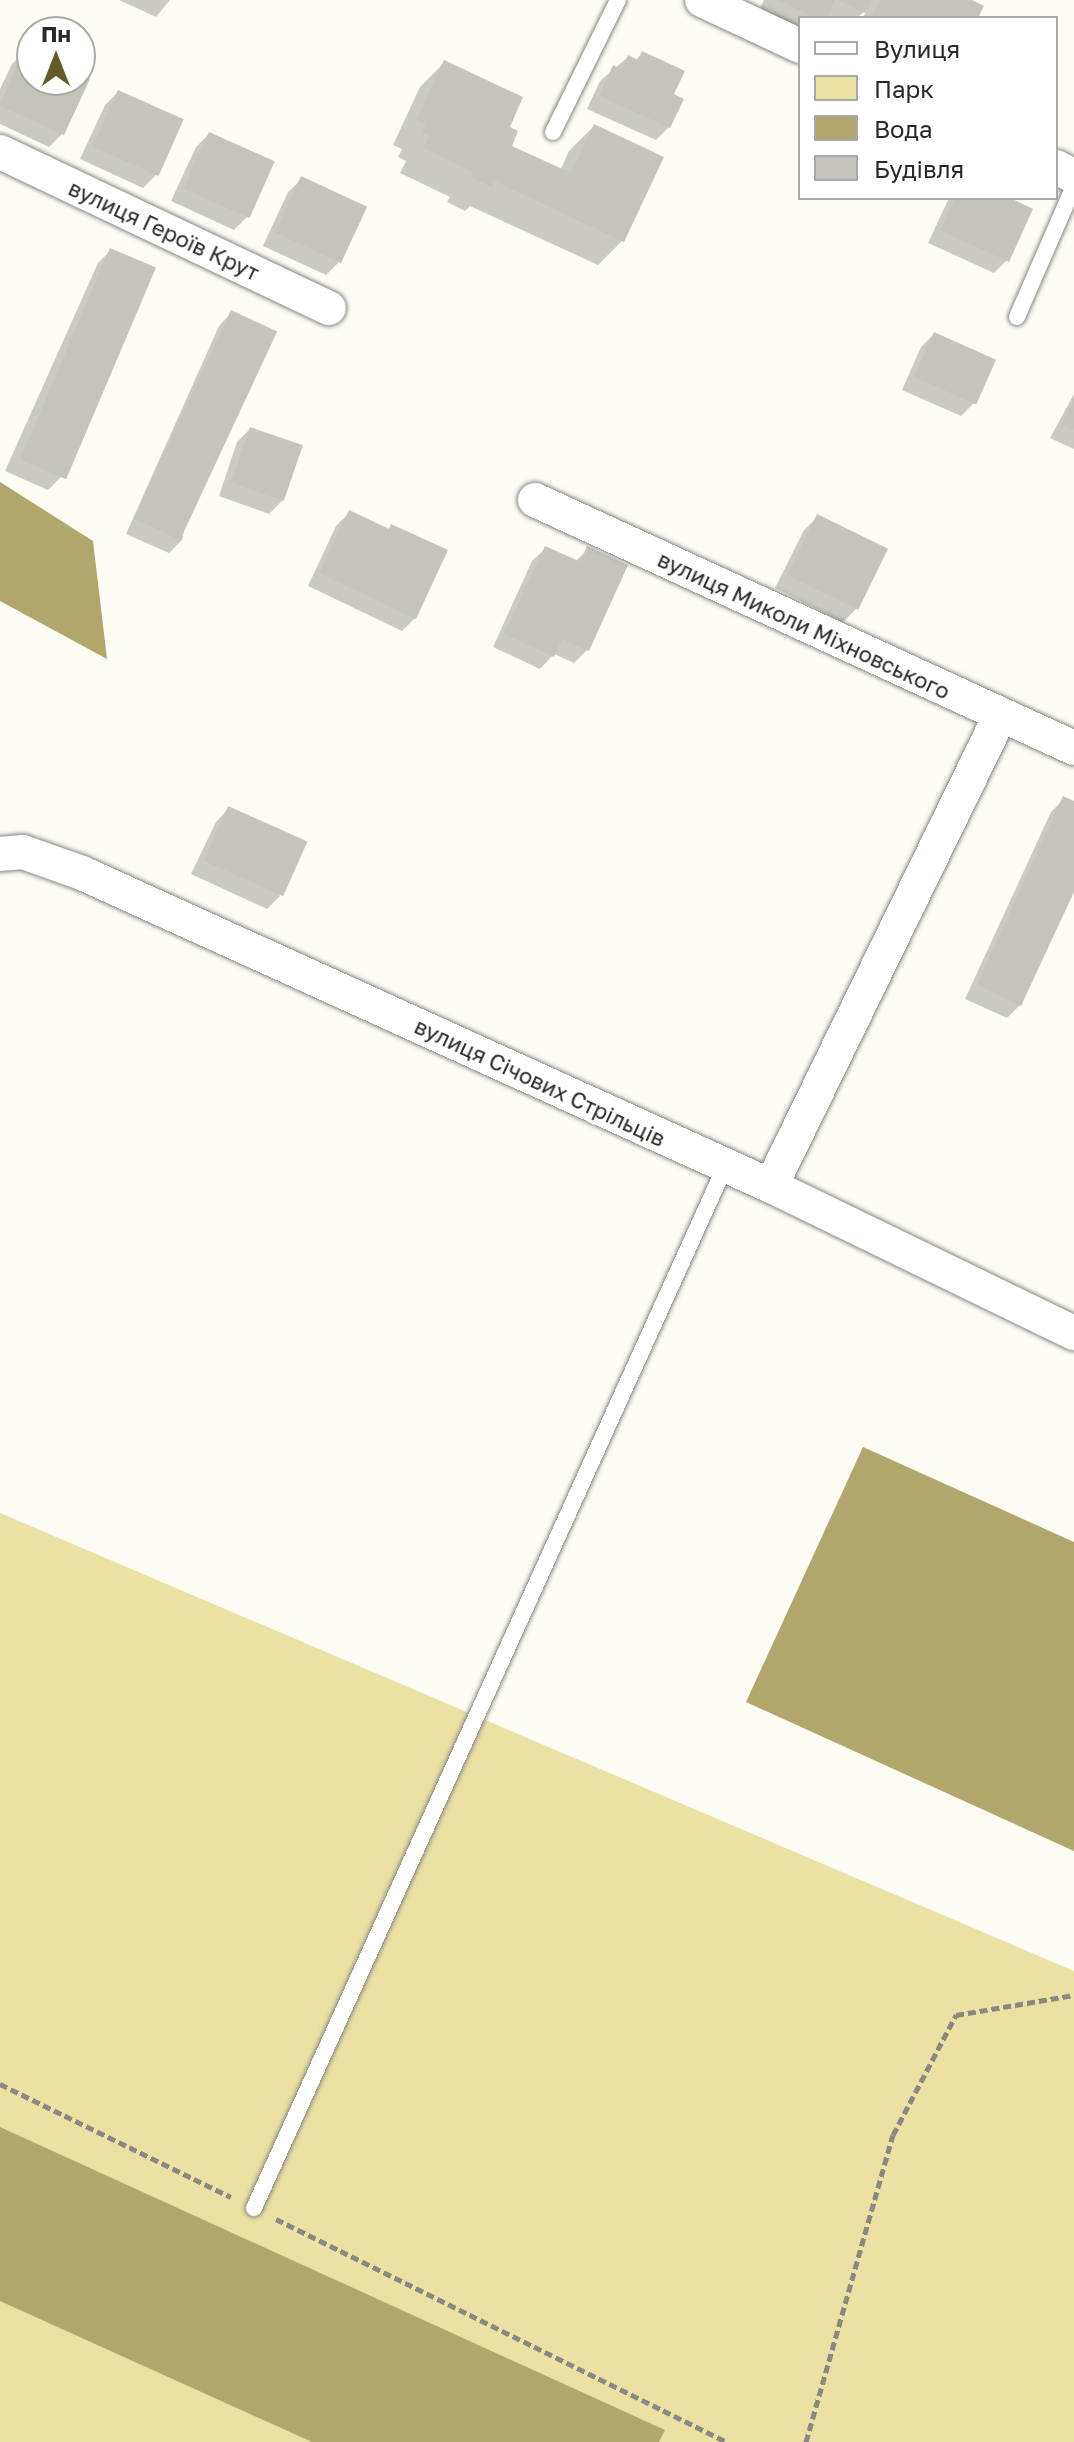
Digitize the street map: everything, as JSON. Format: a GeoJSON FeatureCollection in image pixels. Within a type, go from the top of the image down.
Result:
{"type":"FeatureCollection","features":[{"type":"Feature","properties":{"kind":"street"},"geometry":{"type":"LineString","coordinates":[[702,0],[798,45]]}},
{"type":"Feature","properties":{"kind":"street","name":"вулиця Героїв Крут"},"geometry":{"type":"LineString","coordinates":[[0,152],[329,308]]}},
{"type":"Feature","properties":{"kind":"street","name":"вулиця Миколи Міхновського"},"geometry":{"type":"LineString","coordinates":[[535,500],[1074,748]]}},
{"type":"Feature","properties":{"kind":"street"},"geometry":{"type":"LineString","coordinates":[[771,1186],[1000,716]]}},
{"type":"Feature","properties":{"kind":"street","name":"вулиця Січових Стрільців"},"geometry":{"type":"LineString","coordinates":[[0,854],[23,852],[82,873],[771,1186],[1074,1333]]}},
{"type":"Feature","properties":{"kind":"lane"},"geometry":{"type":"LineString","coordinates":[[553,132],[618,0]]}},
{"type":"Feature","properties":{"kind":"lane"},"geometry":{"type":"LineString","coordinates":[[1017,317],[1074,186]]}},
{"type":"Feature","properties":{"kind":"lane"},"geometry":{"type":"LineString","coordinates":[[254,2208],[725,1167]]}},
{"type":"Feature","properties":{"kind":"path"},"geometry":{"type":"LineString","coordinates":[[806,2442],[893,2135],[956,2015],[1074,1995]]}},
{"type":"Feature","properties":{"kind":"path"},"geometry":{"type":"LineString","coordinates":[[0,2084],[727,2442]]}},
{"type":"Feature","properties":{"kind":"green space"},"geometry":{"type":"Polygon","coordinates":[[[0,1513],[1074,1971],[1074,2442],[0,2442],[0,1513]]]}},
{"type":"Feature","properties":{"kind":"water"},"geometry":{"type":"Polygon","coordinates":[[[0,482],[93,541],[107,659],[0,601],[0,482]]]}},
{"type":"Feature","properties":{"kind":"water"},"geometry":{"type":"Polygon","coordinates":[[[863,1447],[1074,1542],[1074,1851],[746,1702],[863,1447]]]}},
{"type":"Feature","properties":{"kind":"water"},"geometry":{"type":"Polygon","coordinates":[[[0,2127],[665,2430],[659,2442],[312,2442],[0,2301],[0,2127]]]}},
{"type":"Feature","properties":{"kind":"building"},"geometry":{"type":"Polygon","coordinates":[[[778,0],[835,0],[828,16],[812,16],[778,0]]]}},
{"type":"Feature","properties":{"kind":"building"},"geometry":{"type":"Polygon","coordinates":[[[838,0],[871,0],[865,13],[838,0]]]}},
{"type":"Feature","properties":{"kind":"building"},"geometry":{"type":"Polygon","coordinates":[[[880,0],[972,0],[984,6],[979,16],[872,16],[880,0]]]}},
{"type":"Feature","properties":{"kind":"building"},"geometry":{"type":"Polygon","coordinates":[[[642,51],[685,71],[674,94],[684,99],[670,128],[599,96],[613,65],[621,70],[628,55],[638,60],[642,51]]]}},
{"type":"Feature","properties":{"kind":"building"},"geometry":{"type":"Polygon","coordinates":[[[444,60],[523,97],[510,127],[518,131],[512,146],[571,173],[594,124],[664,157],[624,242],[494,181],[492,187],[470,177],[473,172],[423,148],[429,136],[422,132],[426,124],[416,120],[444,60]]]}},
{"type":"Feature","properties":{"kind":"building"},"geometry":{"type":"Polygon","coordinates":[[[16,67],[16,96],[82,96],[64,135],[0,106],[16,67]]]}},
{"type":"Feature","properties":{"kind":"building"},"geometry":{"type":"Polygon","coordinates":[[[118,90],[184,119],[159,176],[93,147],[118,90]]]}},
{"type":"Feature","properties":{"kind":"building"},"geometry":{"type":"Polygon","coordinates":[[[209,132],[275,161],[250,218],[184,189],[209,132]]]}},
{"type":"Feature","properties":{"kind":"building"},"geometry":{"type":"Polygon","coordinates":[[[301,176],[367,207],[341,263],[275,232],[301,176]]]}},
{"type":"Feature","properties":{"kind":"building"},"geometry":{"type":"Polygon","coordinates":[[[954,200],[1014,200],[1033,209],[1009,262],[940,230],[954,200]]]}},
{"type":"Feature","properties":{"kind":"building"},"geometry":{"type":"Polygon","coordinates":[[[110,248],[156,268],[66,479],[20,460],[110,248]]]}},
{"type":"Feature","properties":{"kind":"building"},"geometry":{"type":"Polygon","coordinates":[[[231,310],[277,332],[180,540],[134,518],[231,310]]]}},
{"type":"Feature","properties":{"kind":"building"},"geometry":{"type":"Polygon","coordinates":[[[934,332],[996,360],[976,404],[914,377],[934,332]]]}},
{"type":"Feature","properties":{"kind":"building"},"geometry":{"type":"Polygon","coordinates":[[[1074,399],[1074,430],[1062,424],[1074,399]]]}},
{"type":"Feature","properties":{"kind":"building"},"geometry":{"type":"Polygon","coordinates":[[[250,427],[303,445],[284,501],[231,483],[250,427]]]}},
{"type":"Feature","properties":{"kind":"building"},"geometry":{"type":"Polygon","coordinates":[[[349,510],[389,529],[391,524],[448,550],[416,619],[319,573],[349,510]]]}},
{"type":"Feature","properties":{"kind":"building"},"geometry":{"type":"Polygon","coordinates":[[[817,514],[888,549],[858,610],[787,575],[817,514]]]}},
{"type":"Feature","properties":{"kind":"building"},"geometry":{"type":"Polygon","coordinates":[[[545,546],[581,562],[587,546],[628,565],[589,651],[562,639],[554,657],[504,634],[545,546]]]}},
{"type":"Feature","properties":{"kind":"building"},"geometry":{"type":"Polygon","coordinates":[[[1063,796],[1074,801],[1074,892],[1021,1006],[977,985],[1063,796]]]}},
{"type":"Feature","properties":{"kind":"building"},"geometry":{"type":"Polygon","coordinates":[[[228,806],[307,841],[283,896],[204,861],[228,806]]]}}]}
